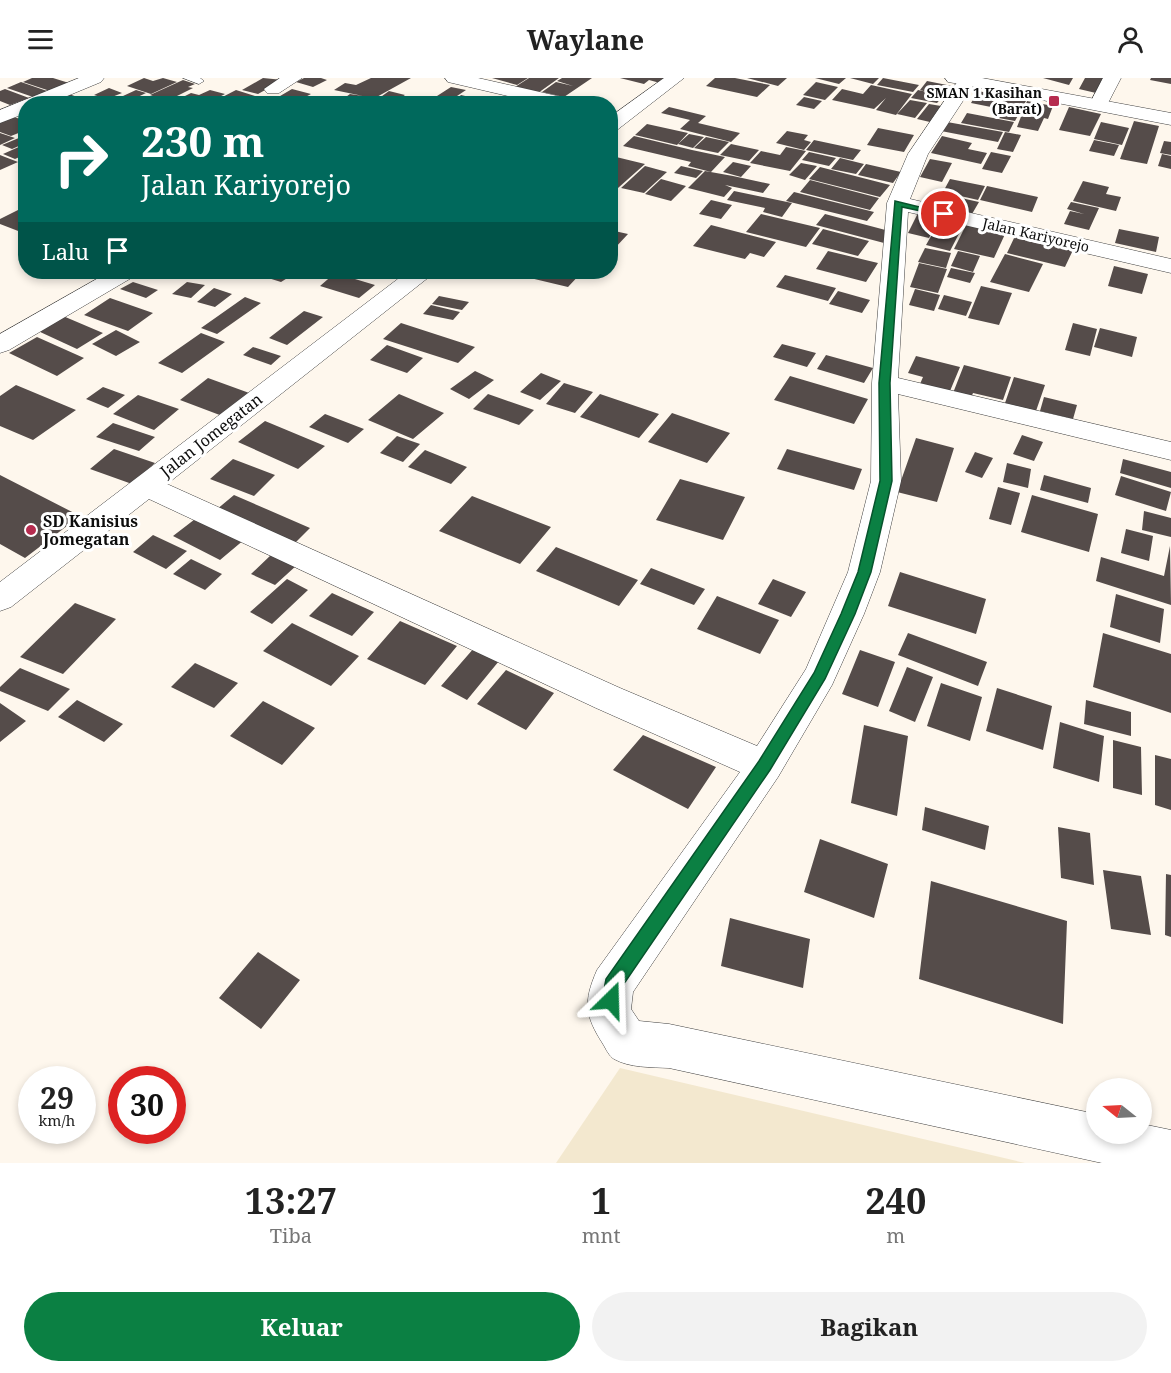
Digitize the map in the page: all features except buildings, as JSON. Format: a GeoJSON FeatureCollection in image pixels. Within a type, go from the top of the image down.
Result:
{"type":"FeatureCollection","features":[{"type":"Feature","properties":{"kind":"street"},"geometry":{"type":"LineString","coordinates":[[49,96],[95,78]]}},
{"type":"Feature","properties":{"kind":"street"},"geometry":{"type":"LineString","coordinates":[[273,89],[293,78]]}},
{"type":"Feature","properties":{"kind":"street"},"geometry":{"type":"LineString","coordinates":[[454,78],[533,96]]}},
{"type":"Feature","properties":{"kind":"street"},"geometry":{"type":"LineString","coordinates":[[618,116],[675,78]]}},
{"type":"Feature","properties":{"kind":"street"},"geometry":{"type":"LineString","coordinates":[[1098,105],[1112,78]]}},
{"type":"Feature","properties":{"kind":"street"},"geometry":{"type":"LineString","coordinates":[[1171,119],[963,79],[918,154],[898,203],[885,383],[886,481],[864,572],[820,675],[765,766],[612,986],[609,1014],[627,1042],[691,1051],[1171,1154]]}},
{"type":"Feature","properties":{"kind":"street","name":"Jalan Kariyorejo"},"geometry":{"type":"LineString","coordinates":[[898,203],[1171,266]]}},
{"type":"Feature","properties":{"kind":"street"},"geometry":{"type":"LineString","coordinates":[[0,345],[113,279]]}},
{"type":"Feature","properties":{"kind":"street","name":"Jalan Jomegatan"},"geometry":{"type":"LineString","coordinates":[[0,599],[412,279]]}},
{"type":"Feature","properties":{"kind":"street"},"geometry":{"type":"LineString","coordinates":[[885,383],[1171,451]]}},
{"type":"Feature","properties":{"kind":"street"},"geometry":{"type":"LineString","coordinates":[[146,486],[597,693],[765,766]]}},
{"type":"Feature","properties":{"kind":"shaded area"},"geometry":{"type":"Polygon","coordinates":[[[620,1068],[1025,1163],[556,1163],[620,1068]]]}},
{"type":"Feature","properties":{"kind":"place","name":"SMAN 1 Kasihan (Barat)"},"geometry":{"type":"Point","coordinates":[1054,101]}},
{"type":"Feature","properties":{"kind":"place","name":"SD Kanisius Jomegatan"},"geometry":{"type":"Point","coordinates":[31,530]}},
{"type":"Feature","properties":{"kind":"route"},"geometry":{"type":"LineString","coordinates":[[611,1000],[612,986],[765,766],[820,675],[848,614],[864,572],[886,481],[885,383],[898,203],[944,214]]}}]}
